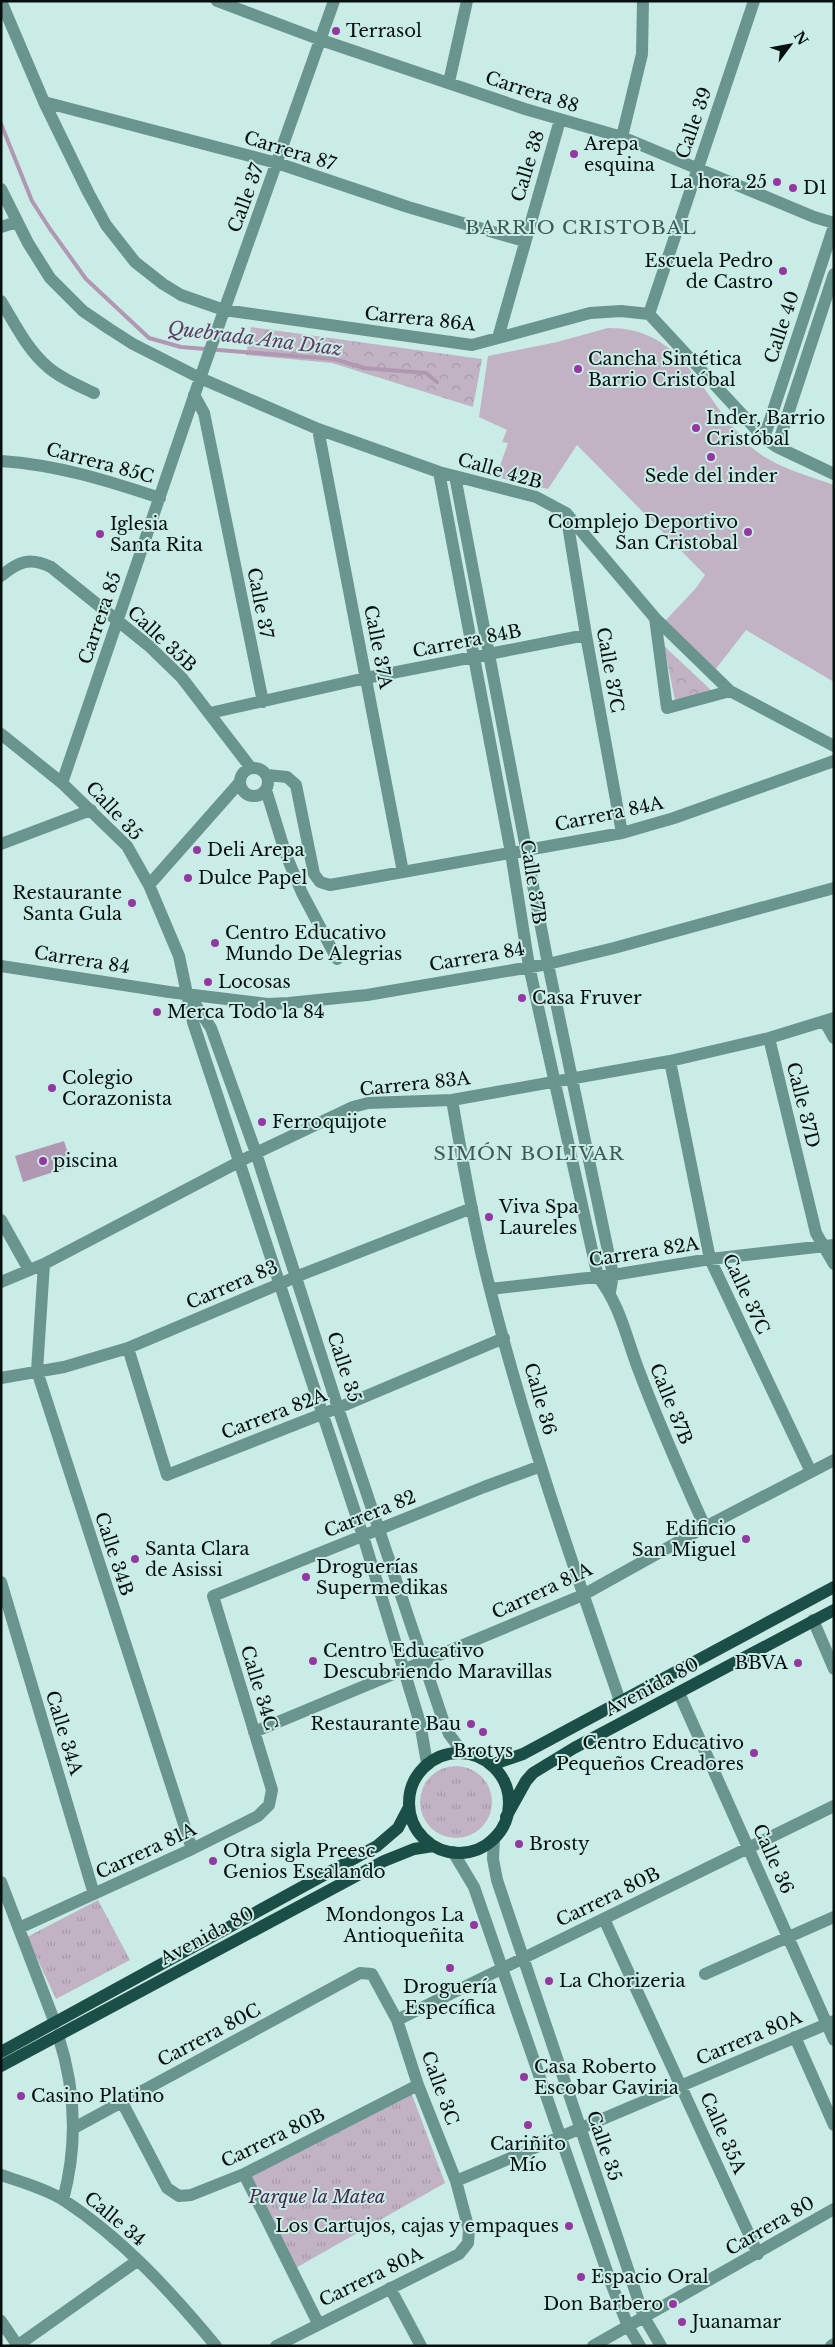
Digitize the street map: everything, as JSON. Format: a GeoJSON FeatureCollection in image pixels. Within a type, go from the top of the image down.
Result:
{"type":"FeatureCollection","features":[{"type":"Feature","properties":{"kind":"main road","name":"Avenida 80"},"geometry":{"type":"LineString","coordinates":[[491,1765],[523,1754],[834,1587]]}},
{"type":"Feature","properties":{"kind":"main road","name":"Avenida 80"},"geometry":{"type":"LineString","coordinates":[[506,1817],[533,1773],[574,1748],[813,1620],[833,1614]]}},
{"type":"Feature","properties":{"kind":"main road"},"geometry":{"type":"LineString","coordinates":[[463,1753],[478,1757],[491,1765],[504,1782],[508,1793],[506,1817],[494,1838],[475,1849],[453,1852],[433,1846],[421,1835],[413,1822],[409,1807],[410,1790],[416,1776],[427,1764],[443,1755],[463,1753]]}},
{"type":"Feature","properties":{"kind":"main road","name":"Avenida 80"},"geometry":{"type":"LineString","coordinates":[[1,2066],[56,2029],[377,1846],[398,1828],[409,1807]]}},
{"type":"Feature","properties":{"kind":"main road","name":"Avenida 80"},"geometry":{"type":"LineString","coordinates":[[1,2052],[56,2029],[384,1861],[414,1849],[433,1846]]}},
{"type":"Feature","properties":{"kind":"street","name":"Carrera 88"},"geometry":{"type":"LineString","coordinates":[[217,1],[321,40],[560,120],[622,137],[834,225]]}},
{"type":"Feature","properties":{"kind":"street","name":"Calle 37"},"geometry":{"type":"LineString","coordinates":[[202,373],[334,1]]}},
{"type":"Feature","properties":{"kind":"street"},"geometry":{"type":"LineString","coordinates":[[449,82],[467,1]]}},
{"type":"Feature","properties":{"kind":"street"},"geometry":{"type":"LineString","coordinates":[[622,137],[642,54],[644,1]]}},
{"type":"Feature","properties":{"kind":"street","name":"Calle 39"},"geometry":{"type":"LineString","coordinates":[[649,314],[754,1]]}},
{"type":"Feature","properties":{"kind":"street","name":"Carrera 86A"},"geometry":{"type":"LineString","coordinates":[[1,2],[44,102],[88,192],[121,246],[136,262],[163,284],[181,295],[224,310],[472,345],[590,313],[621,311],[649,314]]}},
{"type":"Feature","properties":{"kind":"street","name":"Carrera 87"},"geometry":{"type":"LineString","coordinates":[[44,102],[277,163],[408,207],[524,240]]}},
{"type":"Feature","properties":{"kind":"street","name":"Calle 38"},"geometry":{"type":"LineString","coordinates":[[498,338],[524,240],[560,120]]}},
{"type":"Feature","properties":{"kind":"street"},"geometry":{"type":"LineString","coordinates":[[1,189],[17,222],[50,278],[83,311],[133,344],[202,373]]}},
{"type":"Feature","properties":{"kind":"street"},"geometry":{"type":"LineString","coordinates":[[1,226],[17,222]]}},
{"type":"Feature","properties":{"kind":"street","name":"Calle 40"},"geometry":{"type":"LineString","coordinates":[[764,438],[834,225]]}},
{"type":"Feature","properties":{"kind":"street","name":"Calle 40"},"geometry":{"type":"LineString","coordinates":[[776,447],[834,274]]}},
{"type":"Feature","properties":{"kind":"street"},"geometry":{"type":"LineString","coordinates":[[1,300],[31,350],[49,368],[72,383],[94,392]]}},
{"type":"Feature","properties":{"kind":"street"},"geometry":{"type":"LineString","coordinates":[[649,314],[764,438],[776,447],[834,474]]}},
{"type":"Feature","properties":{"kind":"street","name":"Carrera 85"},"geometry":{"type":"LineString","coordinates":[[62,783],[202,373]]}},
{"type":"Feature","properties":{"kind":"street","name":"Calle 42B"},"geometry":{"type":"LineString","coordinates":[[202,373],[318,429],[439,472],[536,497],[566,513],[655,618],[730,691],[834,746]]}},
{"type":"Feature","properties":{"kind":"street","name":"Calle 37"},"geometry":{"type":"LineString","coordinates":[[194,395],[204,413],[262,702]]}},
{"type":"Feature","properties":{"kind":"street","name":"Calle 37A"},"geometry":{"type":"LineString","coordinates":[[318,429],[403,872]]}},
{"type":"Feature","properties":{"kind":"street","name":"Carrera 85C"},"geometry":{"type":"LineString","coordinates":[[1,461],[54,467],[84,474],[160,498]]}},
{"type":"Feature","properties":{"kind":"street","name":"Calle 37B"},"geometry":{"type":"LineString","coordinates":[[439,472],[511,853],[529,966],[598,1277],[610,1292],[639,1372],[705,1527]]}},
{"type":"Feature","properties":{"kind":"street","name":"Calle 37B"},"geometry":{"type":"LineString","coordinates":[[455,476],[548,964],[613,1275],[610,1292]]}},
{"type":"Feature","properties":{"kind":"street","name":"Calle 37C"},"geometry":{"type":"LineString","coordinates":[[566,513],[622,833]]}},
{"type":"Feature","properties":{"kind":"street","name":"Calle 35B"},"geometry":{"type":"LineString","coordinates":[[1,576],[13,566],[28,561],[40,562],[51,567],[149,646],[182,678],[251,768]]}},
{"type":"Feature","properties":{"kind":"street"},"geometry":{"type":"LineString","coordinates":[[655,618],[667,708],[730,691]]}},
{"type":"Feature","properties":{"kind":"street","name":"Carrera 84B"},"geometry":{"type":"LineString","coordinates":[[210,713],[366,678],[586,635]]}},
{"type":"Feature","properties":{"kind":"street","name":"Calle 35"},"geometry":{"type":"LineString","coordinates":[[1,734],[62,783],[127,846],[148,886],[179,956],[193,1022],[362,1536],[420,1723],[427,1764]]}},
{"type":"Feature","properties":{"kind":"street","name":"Carrera 84A"},"geometry":{"type":"LineString","coordinates":[[267,775],[287,777],[292,781],[298,792],[314,874],[316,878],[325,884],[338,884],[622,833],[674,818],[834,761]]}},
{"type":"Feature","properties":{"kind":"street"},"geometry":{"type":"LineString","coordinates":[[251,768],[260,769],[267,775],[269,783],[266,790],[260,795],[252,796],[242,789],[241,775],[251,768]]}},
{"type":"Feature","properties":{"kind":"street"},"geometry":{"type":"LineString","coordinates":[[148,886],[240,782]]}},
{"type":"Feature","properties":{"kind":"street"},"geometry":{"type":"LineString","coordinates":[[266,790],[286,855],[302,893],[337,959]]}},
{"type":"Feature","properties":{"kind":"street"},"geometry":{"type":"LineString","coordinates":[[1,844],[91,810]]}},
{"type":"Feature","properties":{"kind":"street","name":"Carrera 84"},"geometry":{"type":"LineString","coordinates":[[1,966],[188,994],[267,1004],[289,1003],[367,995],[548,964],[834,888]]}},
{"type":"Feature","properties":{"kind":"street","name":"Calle 35"},"geometry":{"type":"LineString","coordinates":[[188,994],[211,1028],[256,1153],[338,1408],[448,1734],[463,1753]]}},
{"type":"Feature","properties":{"kind":"street"},"geometry":{"type":"LineString","coordinates":[[829,1020],[834,1038]]}},
{"type":"Feature","properties":{"kind":"street","name":"Carrera 83A"},"geometry":{"type":"LineString","coordinates":[[1,1282],[44,1264],[256,1153],[340,1113],[368,1103],[452,1100],[573,1079],[670,1061],[769,1038],[829,1020]]}},
{"type":"Feature","properties":{"kind":"street","name":"Calle 37D"},"geometry":{"type":"LineString","coordinates":[[769,1038],[816,1233],[829,1246],[834,1264]]}},
{"type":"Feature","properties":{"kind":"street","name":"Calle 37C"},"geometry":{"type":"LineString","coordinates":[[670,1061],[710,1259],[810,1472]]}},
{"type":"Feature","properties":{"kind":"street","name":"Calle 36"},"geometry":{"type":"LineString","coordinates":[[452,1100],[472,1208],[490,1289],[541,1466],[582,1595],[620,1701]]}},
{"type":"Feature","properties":{"kind":"street","name":"Carrera 83"},"geometry":{"type":"LineString","coordinates":[[1,1378],[88,1361],[128,1348],[296,1277],[472,1208]]}},
{"type":"Feature","properties":{"kind":"street"},"geometry":{"type":"LineString","coordinates":[[1,1220],[29,1270]]}},
{"type":"Feature","properties":{"kind":"street","name":"Carrera 82A"},"geometry":{"type":"LineString","coordinates":[[490,1289],[613,1275],[710,1259],[829,1246]]}},
{"type":"Feature","properties":{"kind":"street","name":"Calle 34B"},"geometry":{"type":"LineString","coordinates":[[44,1264],[37,1372],[192,1850]]}},
{"type":"Feature","properties":{"kind":"street","name":"Carrera 82A"},"geometry":{"type":"LineString","coordinates":[[128,1348],[167,1474],[338,1408],[504,1338]]}},
{"type":"Feature","properties":{"kind":"street","name":"Carrera 81A"},"geometry":{"type":"LineString","coordinates":[[254,1732],[582,1595],[705,1527],[834,1460]]}},
{"type":"Feature","properties":{"kind":"street","name":"Carrera 82"},"geometry":{"type":"LineString","coordinates":[[213,1596],[541,1466]]}},
{"type":"Feature","properties":{"kind":"street","name":"Calle 34A"},"geometry":{"type":"LineString","coordinates":[[1,1582],[94,1894]]}},
{"type":"Feature","properties":{"kind":"street","name":"Calle 34C"},"geometry":{"type":"LineString","coordinates":[[213,1596],[272,1790]]}},
{"type":"Feature","properties":{"kind":"street"},"geometry":{"type":"LineString","coordinates":[[813,1620],[834,1669]]}},
{"type":"Feature","properties":{"kind":"street","name":"Calle 36"},"geometry":{"type":"LineString","coordinates":[[679,1693],[788,1938],[830,2023],[834,2040]]}},
{"type":"Feature","properties":{"kind":"street","name":"Carrera 81A"},"geometry":{"type":"LineString","coordinates":[[19,1928],[192,1850],[258,1816],[269,1804],[272,1790]]}},
{"type":"Feature","properties":{"kind":"street","name":"Carrera 80B"},"geometry":{"type":"LineString","coordinates":[[398,2020],[834,1806]]}},
{"type":"Feature","properties":{"kind":"street","name":"Calle 35"},"geometry":{"type":"LineString","coordinates":[[494,1838],[494,1869],[644,2318],[661,2346]]}},
{"type":"Feature","properties":{"kind":"street"},"geometry":{"type":"LineString","coordinates":[[453,1852],[474,1887],[628,2326],[640,2346]]}},
{"type":"Feature","properties":{"kind":"street","name":"Calle 34"},"geometry":{"type":"LineString","coordinates":[[1,1882],[56,2029],[69,2074],[74,2128],[71,2164],[63,2200],[137,2261],[167,2290],[216,2346]]}},
{"type":"Feature","properties":{"kind":"street"},"geometry":{"type":"LineString","coordinates":[[705,1974],[834,1917]]}},
{"type":"Feature","properties":{"kind":"street","name":"Calle 35A"},"geometry":{"type":"LineString","coordinates":[[604,1919],[758,2254]]}},
{"type":"Feature","properties":{"kind":"street","name":"Calle 3C"},"geometry":{"type":"LineString","coordinates":[[360,1973],[372,1974],[398,2020],[418,2085],[456,2181],[469,2230]]}},
{"type":"Feature","properties":{"kind":"street","name":"Carrera 80C"},"geometry":{"type":"LineString","coordinates":[[74,2128],[360,1973]]}},
{"type":"Feature","properties":{"kind":"street","name":"Carrera 80A"},"geometry":{"type":"LineString","coordinates":[[456,2181],[830,2023]]}},
{"type":"Feature","properties":{"kind":"street"},"geometry":{"type":"LineString","coordinates":[[795,2037],[834,2125]]}},
{"type":"Feature","properties":{"kind":"street","name":"Carrera 80B"},"geometry":{"type":"LineString","coordinates":[[122,2102],[167,2188],[179,2196],[191,2195],[244,2174],[418,2085]]}},
{"type":"Feature","properties":{"kind":"street"},"geometry":{"type":"LineString","coordinates":[[244,2174],[318,2323]]}},
{"type":"Feature","properties":{"kind":"street"},"geometry":{"type":"LineString","coordinates":[[1,2175],[63,2200]]}},
{"type":"Feature","properties":{"kind":"street"},"geometry":{"type":"LineString","coordinates":[[1,2188],[14,2180]]}},
{"type":"Feature","properties":{"kind":"street","name":"Carrera 80"},"geometry":{"type":"LineString","coordinates":[[593,2346],[758,2254],[834,2209]]}},
{"type":"Feature","properties":{"kind":"street","name":"Carrera 80A"},"geometry":{"type":"LineString","coordinates":[[276,2346],[318,2323],[459,2254],[468,2243],[469,2230]]}},
{"type":"Feature","properties":{"kind":"street"},"geometry":{"type":"LineString","coordinates":[[1,2321],[18,2346],[137,2261]]}},
{"type":"Feature","properties":{"kind":"street"},"geometry":{"type":"LineString","coordinates":[[390,2288],[421,2346]]}},
{"type":"Feature","properties":{"kind":"green space"},"geometry":{"type":"Polygon","coordinates":[[[251,327],[482,359],[473,407],[332,363],[246,355],[251,327]]]}},
{"type":"Feature","properties":{"kind":"green space","name":"Complejo Deportivo San Cristobal"},"geometry":{"type":"Polygon","coordinates":[[[608,328],[631,330],[651,337],[667,347],[682,360],[748,445],[780,465],[834,485],[834,682],[746,630],[715,670],[665,621],[696,588],[705,575],[577,445],[548,489],[496,477],[508,443],[502,442],[507,430],[479,417],[488,356],[557,342],[608,328]]]}},
{"type":"Feature","properties":{"kind":"green space"},"geometry":{"type":"Polygon","coordinates":[[[664,646],[713,692],[676,705],[664,646]]]}},
{"type":"Feature","properties":{"kind":"green space"},"geometry":{"type":"Polygon","coordinates":[[[456,1766],[476,1772],[486,1782],[492,1802],[486,1822],[476,1832],[456,1838],[436,1832],[426,1822],[420,1802],[426,1782],[436,1772],[456,1766]]]}},
{"type":"Feature","properties":{"kind":"green space"},"geometry":{"type":"Polygon","coordinates":[[[98,1900],[130,1960],[56,1999],[27,1937],[98,1900]]]}},
{"type":"Feature","properties":{"kind":"green space","name":"Parque la Matea"},"geometry":{"type":"Polygon","coordinates":[[[411,2092],[445,2183],[294,2269],[247,2176],[411,2092]]]}},
{"type":"Feature","properties":{"kind":"shaded area","name":"piscina"},"geometry":{"type":"Polygon","coordinates":[[[64,1141],[72,1166],[23,1182],[15,1156],[64,1141]]]}},
{"type":"Feature","properties":{"kind":"waterway","name":"Quebrada Ana Díaz"},"geometry":{"type":"LineString","coordinates":[[1,124],[32,201],[50,229],[86,279],[149,338],[181,347],[334,359],[364,368],[426,373],[437,382]]}},
{"type":"Feature","properties":{"kind":"place","name":"Terrasol"},"geometry":{"type":"Point","coordinates":[336,31]}},
{"type":"Feature","properties":{"kind":"place","name":"Arepa esquina"},"geometry":{"type":"Point","coordinates":[574,154]}},
{"type":"Feature","properties":{"kind":"place","name":"La hora 25"},"geometry":{"type":"Point","coordinates":[777,182]}},
{"type":"Feature","properties":{"kind":"place","name":"D1"},"geometry":{"type":"Point","coordinates":[793,188]}},
{"type":"Feature","properties":{"kind":"place","name":"Escuela Pedro de Castro"},"geometry":{"type":"Point","coordinates":[783,271]}},
{"type":"Feature","properties":{"kind":"place","name":"Cancha Sintética Barrio Cristóbal"},"geometry":{"type":"Point","coordinates":[578,369]}},
{"type":"Feature","properties":{"kind":"place","name":"Inder, Barrio Cristóbal"},"geometry":{"type":"Point","coordinates":[696,428]}},
{"type":"Feature","properties":{"kind":"place","name":"Sede del inder"},"geometry":{"type":"Point","coordinates":[711,457]}},
{"type":"Feature","properties":{"kind":"place","name":"Complejo Deportivo San Cristobal"},"geometry":{"type":"Point","coordinates":[748,532]}},
{"type":"Feature","properties":{"kind":"place","name":"Iglesia Santa Rita"},"geometry":{"type":"Point","coordinates":[100,534]}},
{"type":"Feature","properties":{"kind":"place","name":"Deli Arepa"},"geometry":{"type":"Point","coordinates":[197,850]}},
{"type":"Feature","properties":{"kind":"place","name":"Dulce Papel"},"geometry":{"type":"Point","coordinates":[188,878]}},
{"type":"Feature","properties":{"kind":"place","name":"Restaurante Santa Gula"},"geometry":{"type":"Point","coordinates":[132,903]}},
{"type":"Feature","properties":{"kind":"place","name":"Centro Educativo Mundo De Alegrias"},"geometry":{"type":"Point","coordinates":[215,943]}},
{"type":"Feature","properties":{"kind":"place","name":"Locosas"},"geometry":{"type":"Point","coordinates":[208,982]}},
{"type":"Feature","properties":{"kind":"place","name":"Casa Fruver"},"geometry":{"type":"Point","coordinates":[522,998]}},
{"type":"Feature","properties":{"kind":"place","name":"Merca Todo la 84"},"geometry":{"type":"Point","coordinates":[157,1012]}},
{"type":"Feature","properties":{"kind":"place","name":"Colegio Corazonista"},"geometry":{"type":"Point","coordinates":[52,1088]}},
{"type":"Feature","properties":{"kind":"place","name":"Ferroquijote"},"geometry":{"type":"Point","coordinates":[262,1122]}},
{"type":"Feature","properties":{"kind":"place","name":"piscina"},"geometry":{"type":"Point","coordinates":[43,1161]}},
{"type":"Feature","properties":{"kind":"place","name":"Viva Spa Laureles"},"geometry":{"type":"Point","coordinates":[489,1217]}},
{"type":"Feature","properties":{"kind":"place","name":"Edificio San Miguel"},"geometry":{"type":"Point","coordinates":[746,1539]}},
{"type":"Feature","properties":{"kind":"place","name":"Santa Clara de Asissi"},"geometry":{"type":"Point","coordinates":[135,1559]}},
{"type":"Feature","properties":{"kind":"place","name":"Droguerías Supermedikas"},"geometry":{"type":"Point","coordinates":[306,1577]}},
{"type":"Feature","properties":{"kind":"place","name":"Centro Educativo Descubriendo Maravillas"},"geometry":{"type":"Point","coordinates":[313,1661]}},
{"type":"Feature","properties":{"kind":"place","name":"BBVA"},"geometry":{"type":"Point","coordinates":[798,1663]}},
{"type":"Feature","properties":{"kind":"place","name":"Restaurante Bau"},"geometry":{"type":"Point","coordinates":[471,1724]}},
{"type":"Feature","properties":{"kind":"place","name":"Brotys"},"geometry":{"type":"Point","coordinates":[483,1732]}},
{"type":"Feature","properties":{"kind":"place","name":"Centro Educativo Pequeños Creadores"},"geometry":{"type":"Point","coordinates":[754,1753]}},
{"type":"Feature","properties":{"kind":"place","name":"Brosty"},"geometry":{"type":"Point","coordinates":[519,1844]}},
{"type":"Feature","properties":{"kind":"place","name":"Otra sigla Preesc Genios Escalando"},"geometry":{"type":"Point","coordinates":[213,1861]}},
{"type":"Feature","properties":{"kind":"place","name":"Mondongos La Antioqueñita"},"geometry":{"type":"Point","coordinates":[474,1925]}},
{"type":"Feature","properties":{"kind":"place","name":"Droguería Específica"},"geometry":{"type":"Point","coordinates":[450,1968]}},
{"type":"Feature","properties":{"kind":"place","name":"La Chorizeria"},"geometry":{"type":"Point","coordinates":[549,1981]}},
{"type":"Feature","properties":{"kind":"place","name":"Casa Roberto Escobar Gaviria"},"geometry":{"type":"Point","coordinates":[524,2077]}},
{"type":"Feature","properties":{"kind":"place","name":"Casino Platino"},"geometry":{"type":"Point","coordinates":[21,2096]}},
{"type":"Feature","properties":{"kind":"place","name":"Cariñito Mío"},"geometry":{"type":"Point","coordinates":[528,2125]}},
{"type":"Feature","properties":{"kind":"place","name":"Los Cartujos, cajas y empaques"},"geometry":{"type":"Point","coordinates":[569,2226]}},
{"type":"Feature","properties":{"kind":"place","name":"Espacio Oral"},"geometry":{"type":"Point","coordinates":[581,2277]}},
{"type":"Feature","properties":{"kind":"place","name":"Don Barbero"},"geometry":{"type":"Point","coordinates":[673,2304]}},
{"type":"Feature","properties":{"kind":"place","name":"Juanamar"},"geometry":{"type":"Point","coordinates":[682,2322]}},
{"type":"Feature","properties":{"kind":"district","name":"BARRIO CRISTOBAL"},"geometry":{"type":"Point","coordinates":[581,227]}},
{"type":"Feature","properties":{"kind":"district","name":"SIMÓN BOLIVAR"},"geometry":{"type":"Point","coordinates":[529,1153]}}]}
